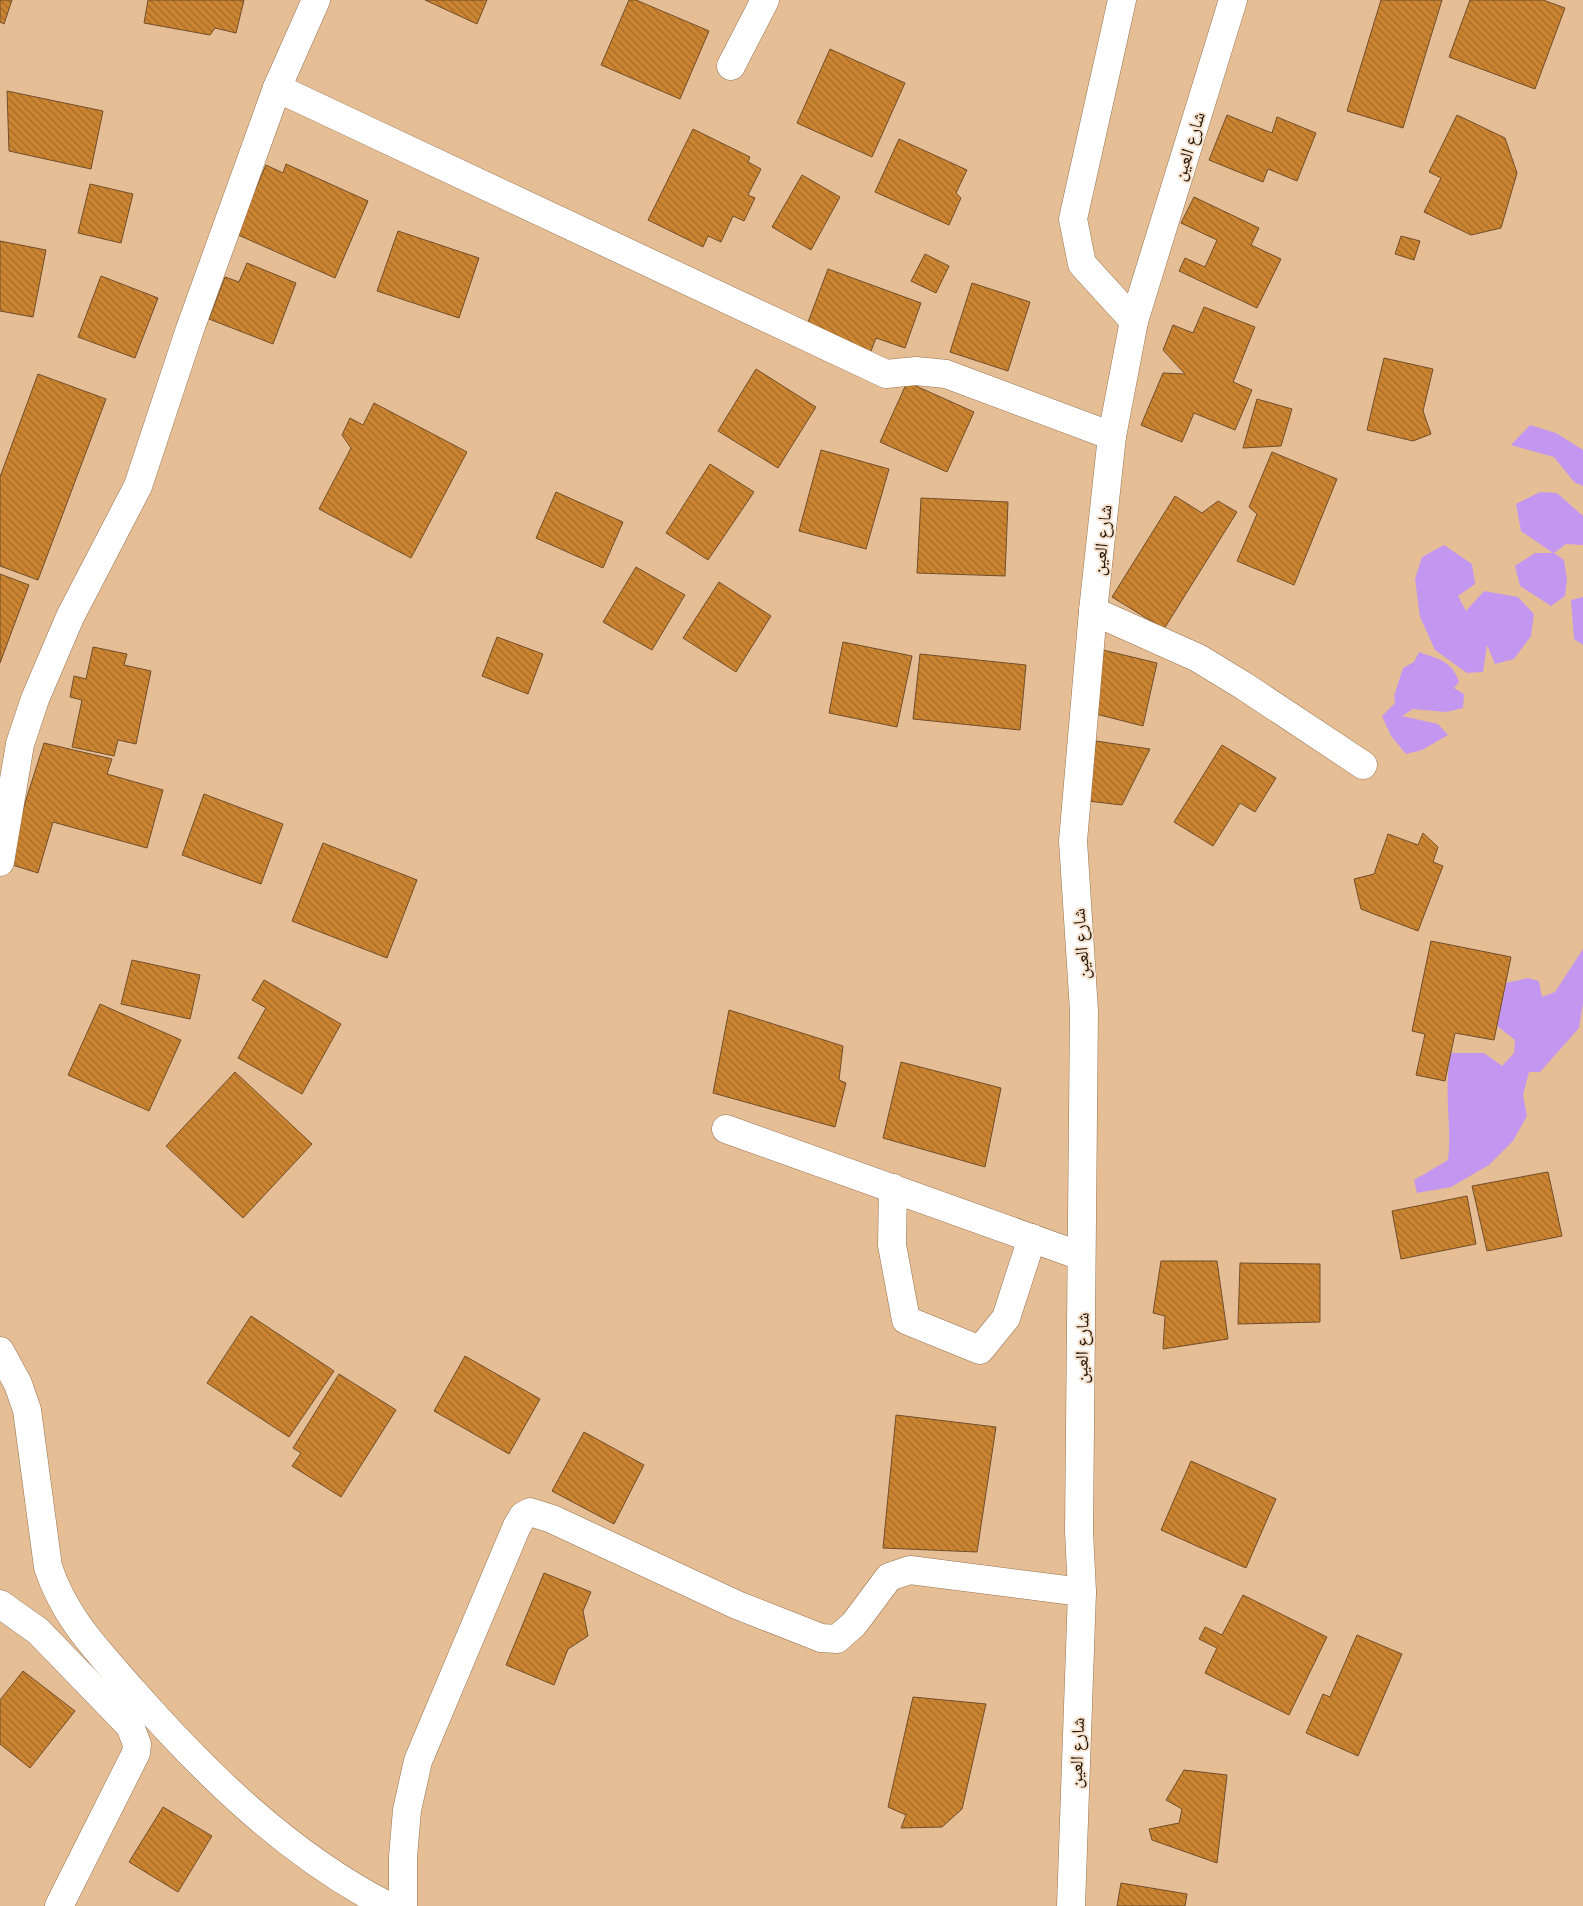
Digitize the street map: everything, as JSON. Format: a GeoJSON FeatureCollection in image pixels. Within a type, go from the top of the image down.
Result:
{"type":"FeatureCollection","features":[{"type":"Feature","properties":{"kind":"street"},"geometry":{"type":"LineString","coordinates":[[0,862],[20,744],[35,698],[70,617],[138,486],[190,329],[277,88],[316,0]]}},
{"type":"Feature","properties":{"kind":"street"},"geometry":{"type":"LineString","coordinates":[[731,66],[764,0]]}},
{"type":"Feature","properties":{"kind":"street"},"geometry":{"type":"LineString","coordinates":[[1122,0],[1073,218],[1082,264],[1134,322]]}},
{"type":"Feature","properties":{"kind":"street","name":"شارع العين"},"geometry":{"type":"LineString","coordinates":[[1071,1906],[1082,1592],[1079,1530],[1084,1011],[1073,840],[1093,612],[1112,436],[1134,322],[1233,0]]}},
{"type":"Feature","properties":{"kind":"street"},"geometry":{"type":"LineString","coordinates":[[277,88],[886,374],[916,371],[946,374],[1112,436]]}},
{"type":"Feature","properties":{"kind":"street"},"geometry":{"type":"LineString","coordinates":[[1093,612],[1198,658],[1244,686],[1363,765]]}},
{"type":"Feature","properties":{"kind":"street"},"geometry":{"type":"LineString","coordinates":[[726,1129],[1082,1256]]}},
{"type":"Feature","properties":{"kind":"street"},"geometry":{"type":"LineString","coordinates":[[893,1188],[892,1245],[906,1320],[980,1350],[1006,1318],[1032,1238]]}},
{"type":"Feature","properties":{"kind":"street"},"geometry":{"type":"LineString","coordinates":[[0,1351],[18,1384],[26,1410],[48,1567],[54,1586],[71,1618],[168,1732],[264,1823],[324,1868],[388,1906]]}},
{"type":"Feature","properties":{"kind":"street"},"geometry":{"type":"LineString","coordinates":[[403,1906],[403,1857],[407,1810],[418,1760],[517,1526],[523,1516],[530,1512],[552,1519],[737,1605],[821,1638],[837,1639],[865,1612],[889,1577],[910,1570],[1082,1592]]}},
{"type":"Feature","properties":{"kind":"street"},"geometry":{"type":"LineString","coordinates":[[0,1604],[38,1631],[130,1726],[137,1744],[136,1753],[59,1906]]}},
{"type":"Feature","properties":{"kind":"shaded area"},"geometry":{"type":"Polygon","coordinates":[[[1530,425],[1556,433],[1583,450],[1583,486],[1574,482],[1554,457],[1511,445],[1530,425]]]}},
{"type":"Feature","properties":{"kind":"shaded area"},"geometry":{"type":"Polygon","coordinates":[[[1540,492],[1557,493],[1583,516],[1583,545],[1566,544],[1554,553],[1564,560],[1567,579],[1565,596],[1551,606],[1520,586],[1515,566],[1535,553],[1553,553],[1521,531],[1516,504],[1540,492]]]}},
{"type":"Feature","properties":{"kind":"shaded area"},"geometry":{"type":"Polygon","coordinates":[[[1444,545],[1472,564],[1475,584],[1458,596],[1466,611],[1484,591],[1518,597],[1534,614],[1531,636],[1514,659],[1495,664],[1487,645],[1483,672],[1467,673],[1435,650],[1420,617],[1415,579],[1422,557],[1444,545]]]}},
{"type":"Feature","properties":{"kind":"shaded area"},"geometry":{"type":"Polygon","coordinates":[[[1583,597],[1583,645],[1574,639],[1571,600],[1583,597]]]}},
{"type":"Feature","properties":{"kind":"shaded area"},"geometry":{"type":"Polygon","coordinates":[[[1419,652],[1444,661],[1452,669],[1459,682],[1454,688],[1464,694],[1463,708],[1446,712],[1413,709],[1402,716],[1438,724],[1448,735],[1422,750],[1406,754],[1391,736],[1382,716],[1395,703],[1394,696],[1403,668],[1414,662],[1419,652]]]}},
{"type":"Feature","properties":{"kind":"shaded area"},"geometry":{"type":"Polygon","coordinates":[[[1583,949],[1583,1003],[1579,1028],[1540,1072],[1529,1072],[1523,1095],[1527,1116],[1513,1141],[1489,1165],[1451,1187],[1417,1193],[1414,1180],[1448,1160],[1448,1080],[1451,1053],[1484,1053],[1502,1066],[1514,1053],[1515,1040],[1497,1026],[1506,983],[1528,978],[1539,981],[1542,997],[1555,992],[1583,949]]]}},
{"type":"Feature","properties":{"kind":"building"},"geometry":{"type":"Polygon","coordinates":[[[0,0],[12,0],[4,24],[0,22],[0,0]]]}},
{"type":"Feature","properties":{"kind":"building"},"geometry":{"type":"Polygon","coordinates":[[[148,0],[244,0],[236,33],[215,28],[210,35],[144,23],[148,0]]]}},
{"type":"Feature","properties":{"kind":"building"},"geometry":{"type":"Polygon","coordinates":[[[425,0],[487,0],[477,24],[425,0]]]}},
{"type":"Feature","properties":{"kind":"building"},"geometry":{"type":"Polygon","coordinates":[[[629,0],[636,0],[709,31],[680,99],[601,65],[629,0]]]}},
{"type":"Feature","properties":{"kind":"building"},"geometry":{"type":"Polygon","coordinates":[[[1381,0],[1442,0],[1403,128],[1347,111],[1381,0]]]}},
{"type":"Feature","properties":{"kind":"building"},"geometry":{"type":"Polygon","coordinates":[[[1470,0],[1543,0],[1565,8],[1535,89],[1449,57],[1470,0]]]}},
{"type":"Feature","properties":{"kind":"building"},"geometry":{"type":"Polygon","coordinates":[[[830,49],[905,83],[872,157],[797,123],[830,49]]]}},
{"type":"Feature","properties":{"kind":"building"},"geometry":{"type":"Polygon","coordinates":[[[7,91],[103,111],[91,169],[9,151],[7,91]]]}},
{"type":"Feature","properties":{"kind":"building"},"geometry":{"type":"Polygon","coordinates":[[[1227,115],[1272,133],[1277,117],[1316,133],[1297,181],[1268,169],[1263,182],[1209,160],[1227,115]]]}},
{"type":"Feature","properties":{"kind":"building"},"geometry":{"type":"Polygon","coordinates":[[[1457,115],[1505,138],[1517,173],[1501,228],[1471,235],[1424,212],[1441,178],[1429,172],[1457,115]]]}},
{"type":"Feature","properties":{"kind":"building"},"geometry":{"type":"Polygon","coordinates":[[[693,129],[750,157],[748,162],[761,169],[748,195],[755,198],[744,221],[733,216],[721,242],[708,236],[703,247],[648,220],[693,129]]]}},
{"type":"Feature","properties":{"kind":"building"},"geometry":{"type":"Polygon","coordinates":[[[899,139],[967,170],[956,193],[961,198],[949,225],[875,192],[899,139]]]}},
{"type":"Feature","properties":{"kind":"building"},"geometry":{"type":"Polygon","coordinates":[[[286,164],[368,201],[335,278],[236,234],[266,165],[283,173],[286,164]]]}},
{"type":"Feature","properties":{"kind":"building"},"geometry":{"type":"Polygon","coordinates":[[[802,175],[840,197],[811,250],[772,227],[802,175]]]}},
{"type":"Feature","properties":{"kind":"building"},"geometry":{"type":"Polygon","coordinates":[[[90,184],[133,194],[121,243],[78,233],[90,184]]]}},
{"type":"Feature","properties":{"kind":"building"},"geometry":{"type":"Polygon","coordinates":[[[1194,197],[1259,228],[1251,245],[1281,259],[1257,308],[1179,271],[1185,258],[1205,267],[1217,240],[1181,223],[1194,197]]]}},
{"type":"Feature","properties":{"kind":"building"},"geometry":{"type":"Polygon","coordinates":[[[398,231],[479,258],[459,318],[377,291],[398,231]]]}},
{"type":"Feature","properties":{"kind":"building"},"geometry":{"type":"Polygon","coordinates":[[[1401,236],[1420,241],[1414,260],[1395,254],[1401,236]]]}},
{"type":"Feature","properties":{"kind":"building"},"geometry":{"type":"Polygon","coordinates":[[[0,241],[46,250],[33,317],[0,311],[0,241]]]}},
{"type":"Feature","properties":{"kind":"building"},"geometry":{"type":"Polygon","coordinates":[[[925,254],[949,266],[936,293],[911,281],[925,254]]]}},
{"type":"Feature","properties":{"kind":"building"},"geometry":{"type":"Polygon","coordinates":[[[247,263],[296,283],[273,344],[209,319],[225,277],[239,282],[247,263]]]}},
{"type":"Feature","properties":{"kind":"building"},"geometry":{"type":"Polygon","coordinates":[[[828,269],[921,303],[905,348],[876,338],[868,359],[805,330],[828,269]]]}},
{"type":"Feature","properties":{"kind":"building"},"geometry":{"type":"Polygon","coordinates":[[[101,276],[158,298],[135,358],[78,337],[101,276]]]}},
{"type":"Feature","properties":{"kind":"building"},"geometry":{"type":"Polygon","coordinates":[[[972,283],[1030,302],[1008,371],[950,352],[972,283]]]}},
{"type":"Feature","properties":{"kind":"building"},"geometry":{"type":"Polygon","coordinates":[[[1204,307],[1255,327],[1233,382],[1252,390],[1235,430],[1194,413],[1182,442],[1141,425],[1163,373],[1185,374],[1163,350],[1173,325],[1193,333],[1204,307]]]}},
{"type":"Feature","properties":{"kind":"building"},"geometry":{"type":"Polygon","coordinates":[[[1384,358],[1433,369],[1423,411],[1431,434],[1413,441],[1367,430],[1384,358]]]}},
{"type":"Feature","properties":{"kind":"building"},"geometry":{"type":"Polygon","coordinates":[[[756,369],[816,407],[778,468],[718,431],[756,369]]]}},
{"type":"Feature","properties":{"kind":"building"},"geometry":{"type":"Polygon","coordinates":[[[38,374],[106,399],[38,580],[0,566],[0,477],[38,374]]]}},
{"type":"Feature","properties":{"kind":"building"},"geometry":{"type":"Polygon","coordinates":[[[907,382],[974,412],[947,472],[880,442],[907,382]]]}},
{"type":"Feature","properties":{"kind":"building"},"geometry":{"type":"Polygon","coordinates":[[[1257,399],[1292,409],[1281,446],[1243,448],[1257,399]]]}},
{"type":"Feature","properties":{"kind":"building"},"geometry":{"type":"Polygon","coordinates":[[[374,403],[467,452],[411,558],[319,509],[351,448],[342,435],[350,418],[363,425],[374,403]]]}},
{"type":"Feature","properties":{"kind":"building"},"geometry":{"type":"Polygon","coordinates":[[[821,450],[889,469],[866,549],[799,531],[821,450]]]}},
{"type":"Feature","properties":{"kind":"building"},"geometry":{"type":"Polygon","coordinates":[[[1272,452],[1337,479],[1294,585],[1237,561],[1257,514],[1249,507],[1272,452]]]}},
{"type":"Feature","properties":{"kind":"building"},"geometry":{"type":"Polygon","coordinates":[[[710,464],[754,492],[708,560],[666,533],[710,464]]]}},
{"type":"Feature","properties":{"kind":"building"},"geometry":{"type":"Polygon","coordinates":[[[556,492],[623,522],[603,568],[536,538],[556,492]]]}},
{"type":"Feature","properties":{"kind":"building"},"geometry":{"type":"Polygon","coordinates":[[[1175,496],[1202,513],[1218,501],[1237,512],[1164,629],[1112,597],[1175,496]]]}},
{"type":"Feature","properties":{"kind":"building"},"geometry":{"type":"Polygon","coordinates":[[[921,498],[1008,502],[1005,576],[917,573],[921,498]]]}},
{"type":"Feature","properties":{"kind":"building"},"geometry":{"type":"Polygon","coordinates":[[[636,567],[685,595],[652,650],[603,622],[636,567]]]}},
{"type":"Feature","properties":{"kind":"building"},"geometry":{"type":"Polygon","coordinates":[[[0,574],[29,585],[0,663],[0,574]]]}},
{"type":"Feature","properties":{"kind":"building"},"geometry":{"type":"Polygon","coordinates":[[[719,582],[771,616],[736,672],[683,638],[719,582]]]}},
{"type":"Feature","properties":{"kind":"building"},"geometry":{"type":"Polygon","coordinates":[[[497,637],[543,654],[528,694],[482,676],[497,637]]]}},
{"type":"Feature","properties":{"kind":"building"},"geometry":{"type":"Polygon","coordinates":[[[843,642],[912,656],[897,727],[829,713],[843,642]]]}},
{"type":"Feature","properties":{"kind":"building"},"geometry":{"type":"Polygon","coordinates":[[[93,647],[127,654],[124,665],[151,671],[136,744],[118,740],[114,756],[72,747],[82,700],[70,697],[74,676],[86,679],[93,647]]]}},
{"type":"Feature","properties":{"kind":"building"},"geometry":{"type":"Polygon","coordinates":[[[1103,650],[1157,663],[1143,726],[1088,712],[1103,650]]]}},
{"type":"Feature","properties":{"kind":"building"},"geometry":{"type":"Polygon","coordinates":[[[920,654],[1026,665],[1020,730],[913,719],[920,654]]]}},
{"type":"Feature","properties":{"kind":"building"},"geometry":{"type":"Polygon","coordinates":[[[1096,741],[1150,749],[1122,805],[1088,801],[1096,741]]]}},
{"type":"Feature","properties":{"kind":"building"},"geometry":{"type":"Polygon","coordinates":[[[44,743],[112,759],[107,774],[163,790],[147,848],[53,822],[38,873],[6,863],[44,743]]]}},
{"type":"Feature","properties":{"kind":"building"},"geometry":{"type":"Polygon","coordinates":[[[1222,745],[1276,778],[1255,812],[1240,803],[1213,846],[1174,822],[1222,745]]]}},
{"type":"Feature","properties":{"kind":"building"},"geometry":{"type":"Polygon","coordinates":[[[204,794],[283,824],[261,884],[182,855],[204,794]]]}},
{"type":"Feature","properties":{"kind":"building"},"geometry":{"type":"Polygon","coordinates":[[[1423,833],[1438,847],[1433,862],[1443,866],[1418,931],[1361,909],[1354,879],[1374,874],[1388,834],[1418,845],[1423,833]]]}},
{"type":"Feature","properties":{"kind":"building"},"geometry":{"type":"Polygon","coordinates":[[[323,843],[417,880],[387,958],[292,921],[323,843]]]}},
{"type":"Feature","properties":{"kind":"building"},"geometry":{"type":"Polygon","coordinates":[[[1431,941],[1511,957],[1494,1040],[1455,1033],[1445,1081],[1416,1075],[1425,1034],[1412,1031],[1431,941]]]}},
{"type":"Feature","properties":{"kind":"building"},"geometry":{"type":"Polygon","coordinates":[[[132,960],[200,975],[190,1019],[121,1004],[132,960]]]}},
{"type":"Feature","properties":{"kind":"building"},"geometry":{"type":"Polygon","coordinates":[[[264,980],[341,1024],[302,1094],[238,1058],[266,1008],[252,1000],[264,980]]]}},
{"type":"Feature","properties":{"kind":"building"},"geometry":{"type":"Polygon","coordinates":[[[100,1004],[181,1040],[149,1111],[68,1075],[100,1004]]]}},
{"type":"Feature","properties":{"kind":"building"},"geometry":{"type":"Polygon","coordinates":[[[729,1010],[843,1046],[839,1080],[846,1083],[835,1127],[713,1093],[729,1010]]]}},
{"type":"Feature","properties":{"kind":"building"},"geometry":{"type":"Polygon","coordinates":[[[901,1062],[1001,1088],[985,1167],[883,1138],[901,1062]]]}},
{"type":"Feature","properties":{"kind":"building"},"geometry":{"type":"Polygon","coordinates":[[[235,1072],[312,1144],[243,1218],[166,1146],[235,1072]]]}},
{"type":"Feature","properties":{"kind":"building"},"geometry":{"type":"Polygon","coordinates":[[[1548,1172],[1562,1236],[1487,1251],[1472,1186],[1548,1172]]]}},
{"type":"Feature","properties":{"kind":"building"},"geometry":{"type":"Polygon","coordinates":[[[1467,1196],[1476,1244],[1401,1259],[1392,1211],[1467,1196]]]}},
{"type":"Feature","properties":{"kind":"building"},"geometry":{"type":"Polygon","coordinates":[[[1161,1261],[1217,1261],[1228,1339],[1163,1349],[1165,1316],[1153,1313],[1161,1261]]]}},
{"type":"Feature","properties":{"kind":"building"},"geometry":{"type":"Polygon","coordinates":[[[1240,1263],[1320,1264],[1320,1322],[1238,1324],[1240,1263]]]}},
{"type":"Feature","properties":{"kind":"building"},"geometry":{"type":"Polygon","coordinates":[[[251,1316],[334,1371],[289,1437],[207,1383],[251,1316]]]}},
{"type":"Feature","properties":{"kind":"building"},"geometry":{"type":"Polygon","coordinates":[[[465,1356],[540,1399],[509,1454],[434,1411],[465,1356]]]}},
{"type":"Feature","properties":{"kind":"building"},"geometry":{"type":"Polygon","coordinates":[[[339,1374],[396,1410],[341,1497],[292,1466],[301,1453],[293,1448],[339,1374]]]}},
{"type":"Feature","properties":{"kind":"building"},"geometry":{"type":"Polygon","coordinates":[[[896,1415],[996,1427],[977,1552],[883,1548],[896,1415]]]}},
{"type":"Feature","properties":{"kind":"building"},"geometry":{"type":"Polygon","coordinates":[[[584,1432],[644,1465],[614,1524],[552,1491],[584,1432]]]}},
{"type":"Feature","properties":{"kind":"building"},"geometry":{"type":"Polygon","coordinates":[[[1191,1461],[1276,1499],[1246,1568],[1161,1530],[1191,1461]]]}},
{"type":"Feature","properties":{"kind":"building"},"geometry":{"type":"Polygon","coordinates":[[[544,1573],[591,1592],[583,1611],[588,1636],[568,1649],[554,1685],[506,1665],[544,1573]]]}},
{"type":"Feature","properties":{"kind":"building"},"geometry":{"type":"Polygon","coordinates":[[[1243,1595],[1327,1637],[1289,1715],[1205,1673],[1217,1648],[1199,1639],[1205,1627],[1222,1635],[1243,1595]]]}},
{"type":"Feature","properties":{"kind":"building"},"geometry":{"type":"Polygon","coordinates":[[[1357,1635],[1402,1654],[1358,1756],[1306,1733],[1323,1694],[1330,1697],[1357,1635]]]}},
{"type":"Feature","properties":{"kind":"building"},"geometry":{"type":"Polygon","coordinates":[[[23,1671],[75,1711],[30,1768],[0,1744],[0,1700],[23,1671]]]}},
{"type":"Feature","properties":{"kind":"building"},"geometry":{"type":"Polygon","coordinates":[[[913,1697],[986,1704],[962,1809],[942,1827],[901,1828],[906,1815],[888,1807],[913,1697]]]}},
{"type":"Feature","properties":{"kind":"building"},"geometry":{"type":"Polygon","coordinates":[[[1184,1770],[1227,1775],[1217,1863],[1152,1840],[1149,1829],[1179,1823],[1182,1809],[1166,1800],[1184,1770]]]}},
{"type":"Feature","properties":{"kind":"building"},"geometry":{"type":"Polygon","coordinates":[[[163,1807],[212,1836],[178,1892],[129,1862],[163,1807]]]}},
{"type":"Feature","properties":{"kind":"building"},"geometry":{"type":"Polygon","coordinates":[[[1121,1883],[1187,1894],[1185,1906],[1117,1906],[1121,1883]]]}}]}
